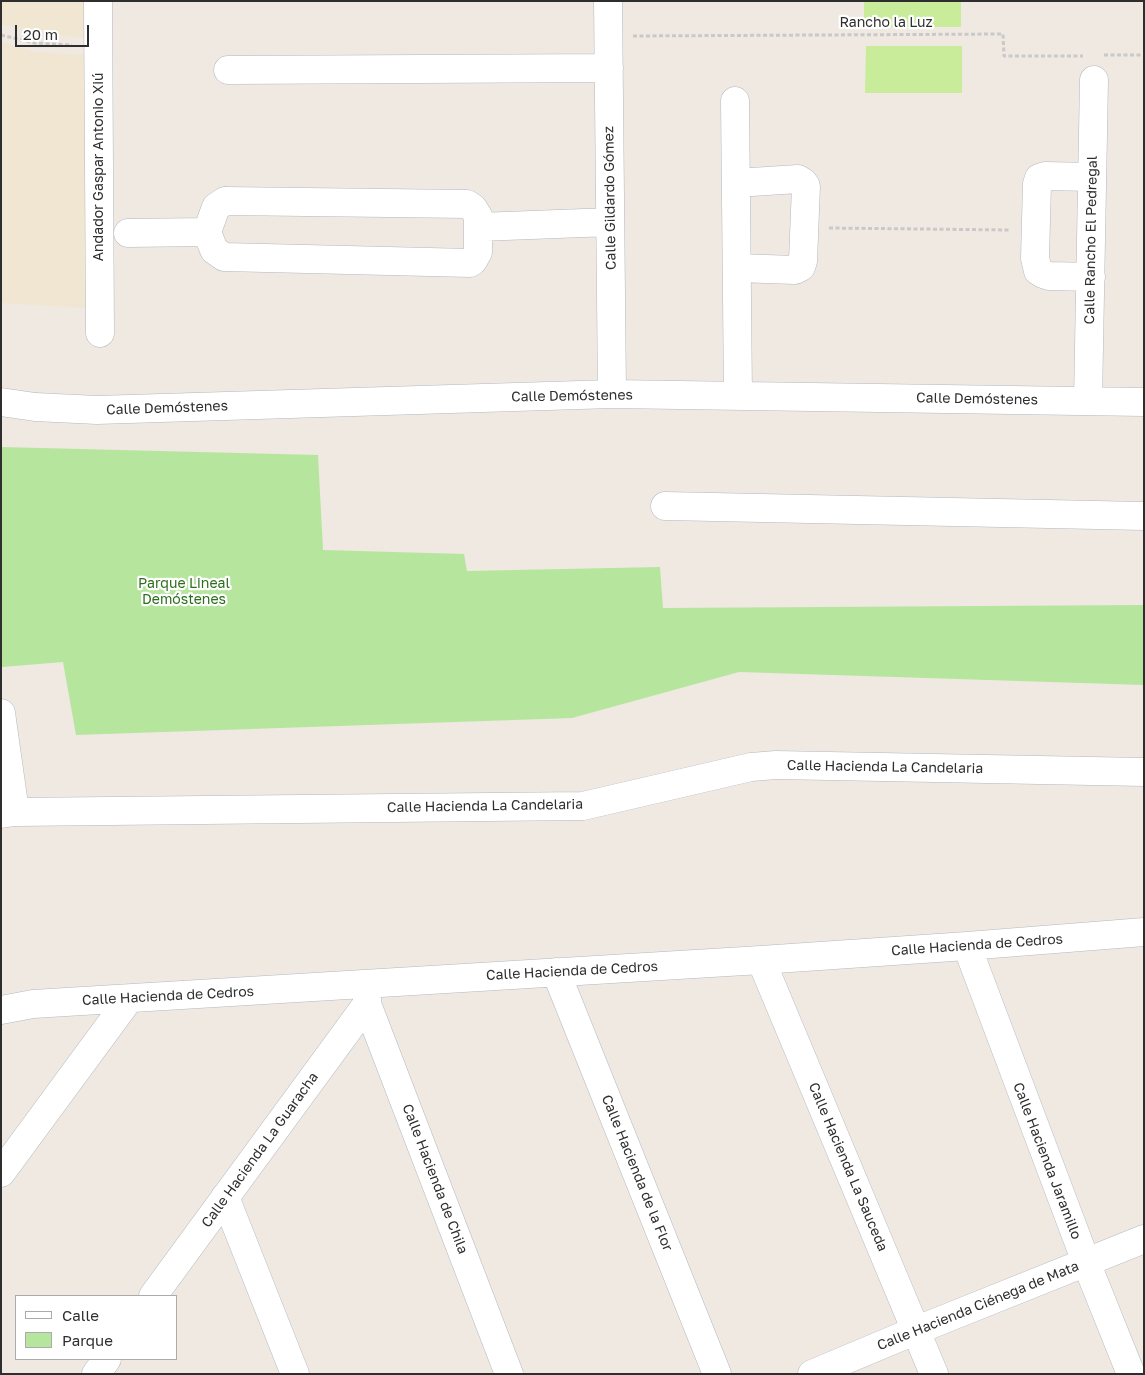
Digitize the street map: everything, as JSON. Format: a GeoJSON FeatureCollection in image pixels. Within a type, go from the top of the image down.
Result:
{"type":"FeatureCollection","features":[{"type":"Feature","properties":{"kind":"street","name":"Andador Gaspar Antonio Xiú"},"geometry":{"type":"LineString","coordinates":[[98,1],[100,333]]}},
{"type":"Feature","properties":{"kind":"street","name":"Calle Gildardo Gómez"},"geometry":{"type":"LineString","coordinates":[[608,1],[612,394]]}},
{"type":"Feature","properties":{"kind":"street","name":"Calle Rancho El Pedregal"},"geometry":{"type":"LineString","coordinates":[[1088,400],[1093,64]]}},
{"type":"Feature","properties":{"kind":"street"},"geometry":{"type":"LineString","coordinates":[[228,70],[609,68]]}},
{"type":"Feature","properties":{"kind":"street"},"geometry":{"type":"LineString","coordinates":[[735,101],[738,396]]}},
{"type":"Feature","properties":{"kind":"street"},"geometry":{"type":"LineString","coordinates":[[1090,277],[1049,276],[1038,271],[1035,258],[1037,184],[1039,178],[1045,176],[1092,177]]}},
{"type":"Feature","properties":{"kind":"street"},"geometry":{"type":"LineString","coordinates":[[736,183],[801,180],[806,186],[803,260],[801,267],[799,269],[737,268]]}},
{"type":"Feature","properties":{"kind":"street"},"geometry":{"type":"LineString","coordinates":[[225,201],[467,204],[476,211],[479,227],[478,252],[470,263],[231,258],[224,257],[214,250],[207,232],[216,207],[225,201]]}},
{"type":"Feature","properties":{"kind":"street"},"geometry":{"type":"LineString","coordinates":[[479,227],[610,222]]}},
{"type":"Feature","properties":{"kind":"street"},"geometry":{"type":"LineString","coordinates":[[128,233],[207,232]]}},
{"type":"Feature","properties":{"kind":"street","name":"Calle Demóstenes"},"geometry":{"type":"LineString","coordinates":[[1,402],[34,407],[97,410],[612,394],[1144,402]]}},
{"type":"Feature","properties":{"kind":"street"},"geometry":{"type":"LineString","coordinates":[[665,506],[1144,516]]}},
{"type":"Feature","properties":{"kind":"street"},"geometry":{"type":"LineString","coordinates":[[1,713],[8,813]]}},
{"type":"Feature","properties":{"kind":"street","name":"Calle Hacienda La Candelaria"},"geometry":{"type":"LineString","coordinates":[[8,813],[583,806],[751,767],[776,765],[1144,772]]}},
{"type":"Feature","properties":{"kind":"street","name":"Calle Hacienda de Cedros"},"geometry":{"type":"LineString","coordinates":[[1,1010],[33,1004],[129,998],[367,994],[556,972],[761,960],[1144,932]]}},
{"type":"Feature","properties":{"kind":"street","name":"Calle Hacienda Jaramillo"},"geometry":{"type":"LineString","coordinates":[[966,946],[1086,1262],[1131,1374]]}},
{"type":"Feature","properties":{"kind":"street","name":"Calle Hacienda La Sauceda"},"geometry":{"type":"LineString","coordinates":[[761,960],[934,1374]]}},
{"type":"Feature","properties":{"kind":"street","name":"Calle Hacienda de la Flor"},"geometry":{"type":"LineString","coordinates":[[556,972],[717,1374]]}},
{"type":"Feature","properties":{"kind":"street","name":"Calle Hacienda La Guaracha"},"geometry":{"type":"LineString","coordinates":[[154,1295],[367,994]]}},
{"type":"Feature","properties":{"kind":"street","name":"Calle Hacienda de Chila"},"geometry":{"type":"LineString","coordinates":[[367,994],[509,1374]]}},
{"type":"Feature","properties":{"kind":"street"},"geometry":{"type":"LineString","coordinates":[[1,1173],[129,998]]}},
{"type":"Feature","properties":{"kind":"street"},"geometry":{"type":"LineString","coordinates":[[225,1197],[295,1374]]}},
{"type":"Feature","properties":{"kind":"street","name":"Calle Hacienda Ciénega de Mata"},"geometry":{"type":"LineString","coordinates":[[812,1374],[916,1330],[1144,1239]]}},
{"type":"Feature","properties":{"kind":"street"},"geometry":{"type":"LineString","coordinates":[[96,1374],[106,1360]]}},
{"type":"Feature","properties":{"kind":"path","name":"Rancho la Luz"},"geometry":{"type":"LineString","coordinates":[[608,36],[1003,34],[1004,56],[1093,64],[1144,55]]}},
{"type":"Feature","properties":{"kind":"path"},"geometry":{"type":"LineString","coordinates":[[1,35],[34,43],[99,47]]}},
{"type":"Feature","properties":{"kind":"path"},"geometry":{"type":"LineString","coordinates":[[804,228],[1036,230]]}},
{"type":"Feature","properties":{"kind":"shaded area"},"geometry":{"type":"Polygon","coordinates":[[[1,1],[87,1],[87,38],[37,33],[1,24],[1,1]]]}},
{"type":"Feature","properties":{"kind":"shaded area"},"geometry":{"type":"Polygon","coordinates":[[[1,42],[36,52],[86,55],[86,308],[1,303],[1,42]]]}},
{"type":"Feature","properties":{"kind":"green space"},"geometry":{"type":"Polygon","coordinates":[[[864,1],[961,1],[961,27],[864,27],[864,1]]]}},
{"type":"Feature","properties":{"kind":"green space"},"geometry":{"type":"Polygon","coordinates":[[[866,46],[962,46],[962,93],[865,93],[866,46]]]}},
{"type":"Feature","properties":{"kind":"green space","name":"Parque Lineal Demóstenes"},"geometry":{"type":"Polygon","coordinates":[[[1,447],[318,455],[323,550],[464,554],[467,571],[660,567],[663,608],[1144,605],[1144,685],[739,672],[572,718],[76,735],[63,662],[2,667],[1,447]]]}}]}
